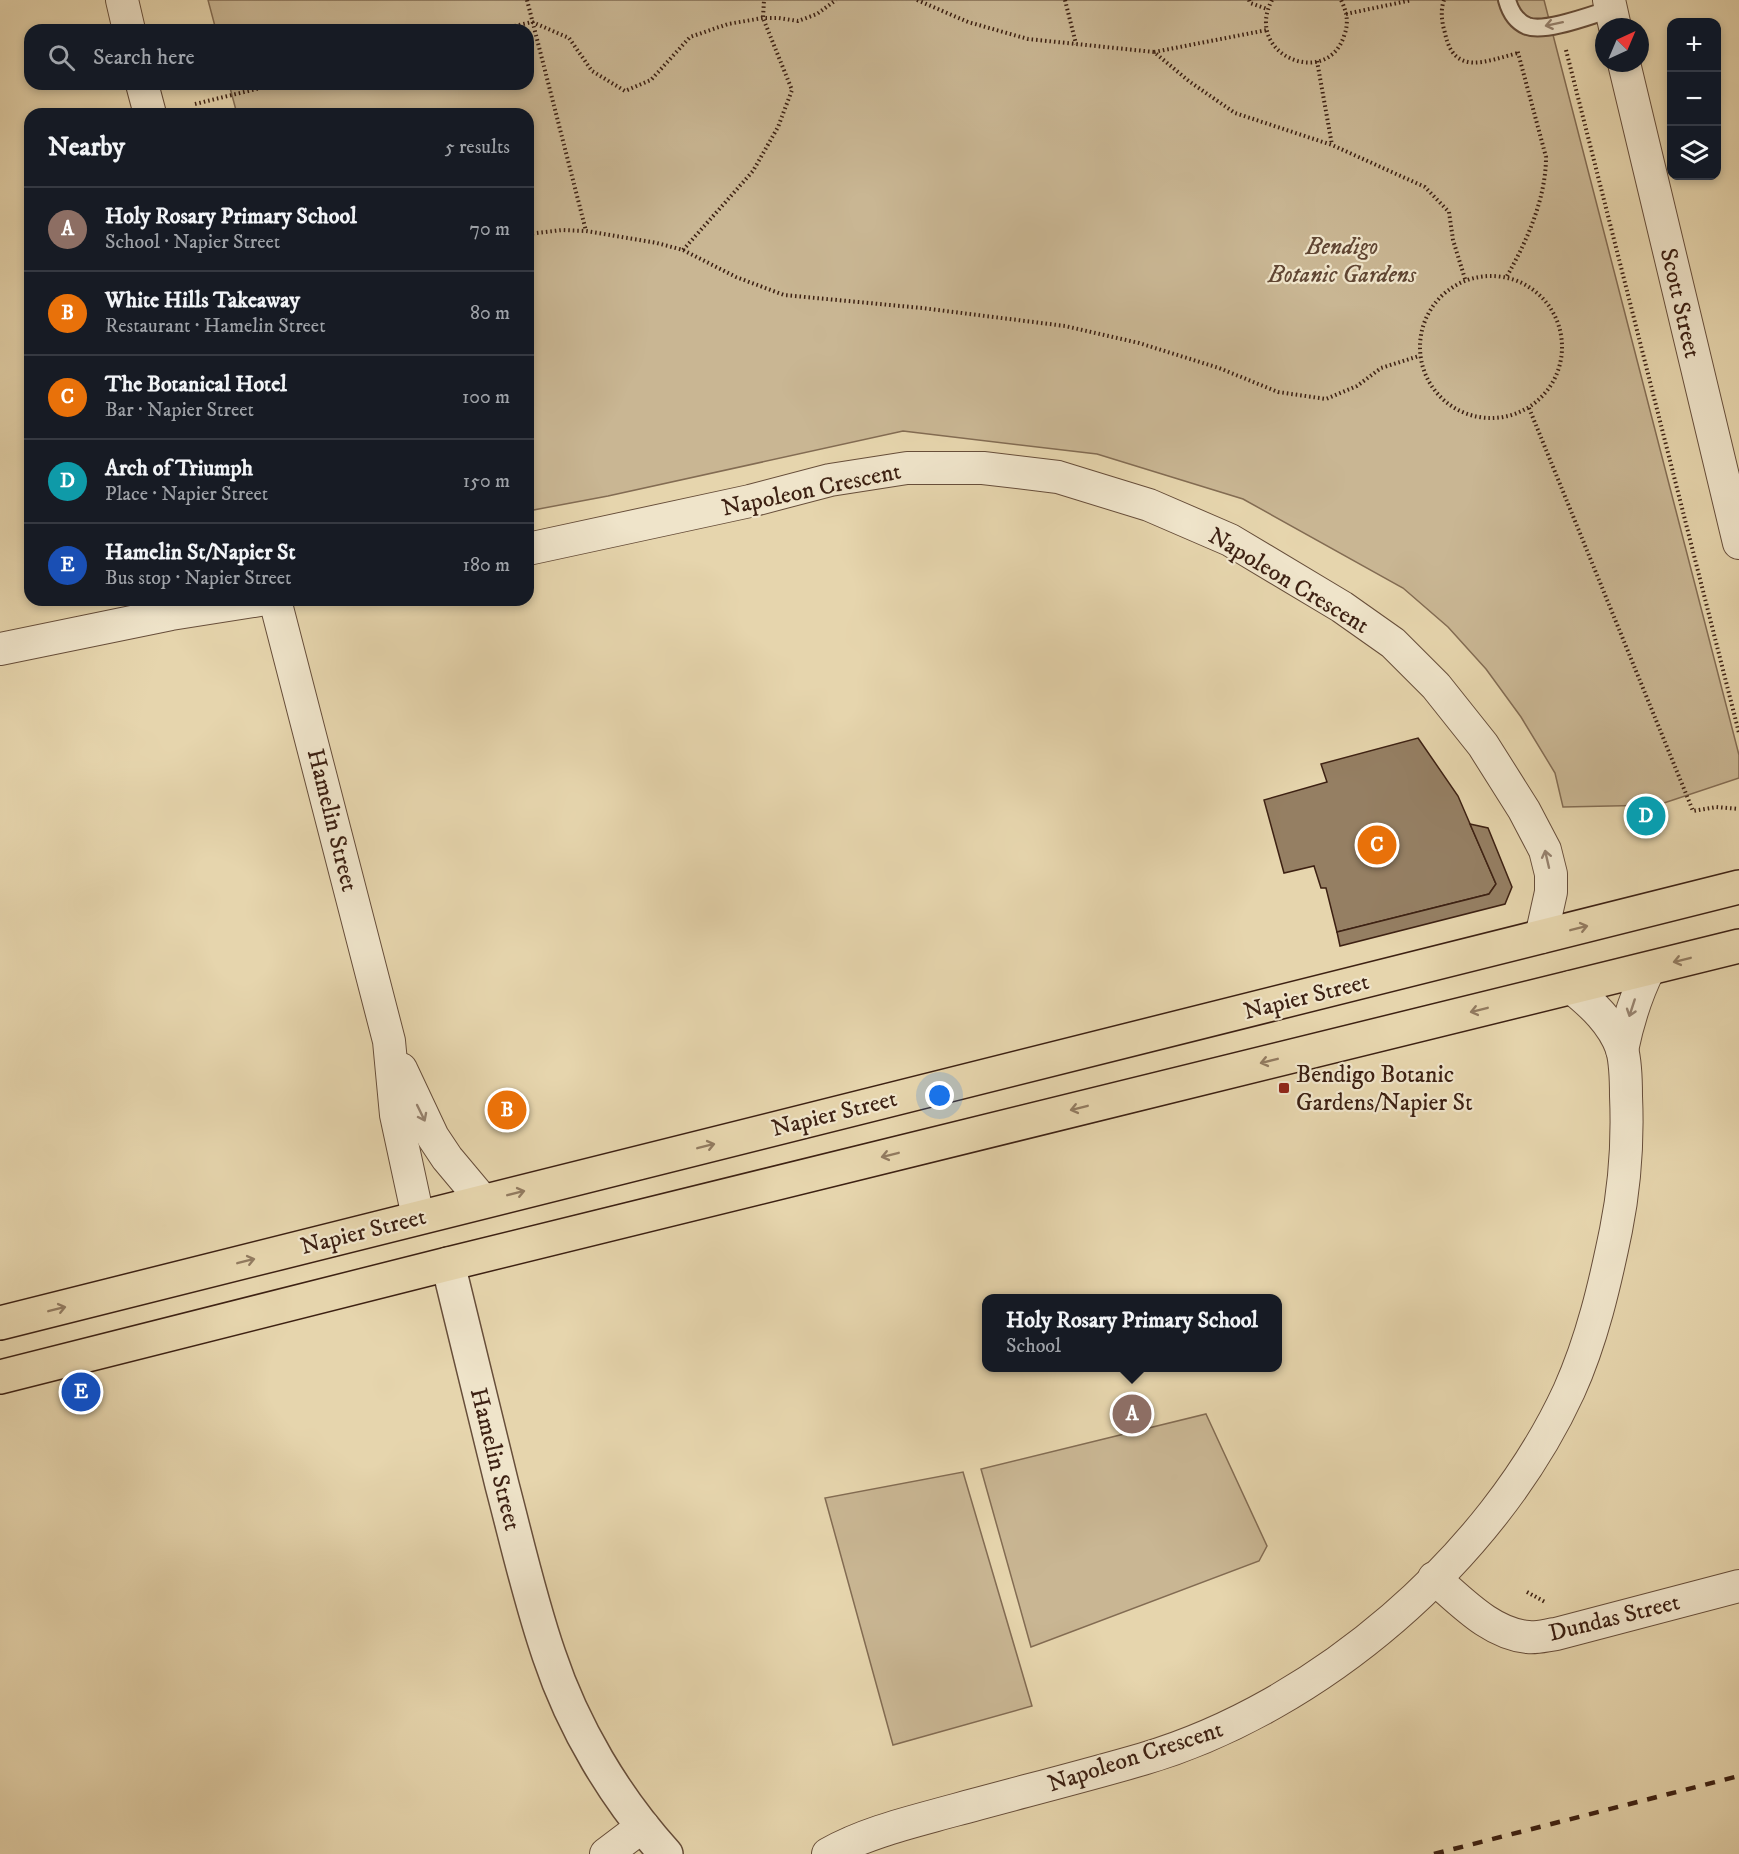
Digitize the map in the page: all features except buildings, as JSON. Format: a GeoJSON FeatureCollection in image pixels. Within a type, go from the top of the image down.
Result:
{"type":"FeatureCollection","features":[{"type":"Feature","properties":{"kind":"highway","name":"Napier Street"},"geometry":{"type":"LineString","coordinates":[[0,1323],[1739,887]]}},
{"type":"Feature","properties":{"kind":"highway"},"geometry":{"type":"LineString","coordinates":[[0,1377],[448,1264],[1739,946]]}},
{"type":"Feature","properties":{"kind":"highway","name":"Hamelin Street"},"geometry":{"type":"LineString","coordinates":[[418,1218],[448,1264]]}},
{"type":"Feature","properties":{"kind":"street"},"geometry":{"type":"LineString","coordinates":[[122,0],[128,24]]}},
{"type":"Feature","properties":{"kind":"street","name":"Scott Street"},"geometry":{"type":"LineString","coordinates":[[1626,72],[1739,543]]}},
{"type":"Feature","properties":{"kind":"street"},"geometry":{"type":"LineString","coordinates":[[144,90],[148,108]]}},
{"type":"Feature","properties":{"kind":"street","name":"Napoleon Crescent"},"geometry":{"type":"LineString","coordinates":[[534,548],[750,501],[830,480],[907,468],[983,468],[1058,477],[1149,505],[1230,540],[1342,607],[1393,644],[1436,686],[1483,744],[1524,810],[1545,850],[1551,874],[1551,892],[1541,937]]}},
{"type":"Feature","properties":{"kind":"street"},"geometry":{"type":"LineString","coordinates":[[0,649],[160,616],[222,606]]}},
{"type":"Feature","properties":{"kind":"street","name":"Hamelin Street"},"geometry":{"type":"LineString","coordinates":[[277,606],[389,1041],[396,1115],[418,1218]]}},
{"type":"Feature","properties":{"kind":"street","name":"Napoleon Crescent"},"geometry":{"type":"LineString","coordinates":[[1622,1050],[1637,992],[1649,969]]}},
{"type":"Feature","properties":{"kind":"street","name":"Napoleon Crescent"},"geometry":{"type":"LineString","coordinates":[[828,1854],[862,1838],[904,1824],[1145,1758],[1187,1744],[1231,1725],[1282,1698],[1330,1668],[1377,1632],[1459,1553],[1497,1508],[1534,1456],[1569,1390],[1583,1354],[1610,1260],[1625,1177],[1628,1145],[1626,1075],[1622,1050],[1606,1021],[1571,987]]}},
{"type":"Feature","properties":{"kind":"street","name":"Hamelin Street"},"geometry":{"type":"LineString","coordinates":[[389,1041],[432,1137],[483,1201]]}},
{"type":"Feature","properties":{"kind":"street","name":"Hamelin Street"},"geometry":{"type":"LineString","coordinates":[[448,1264],[526,1579],[550,1658],[565,1696],[599,1764],[666,1854]]}},
{"type":"Feature","properties":{"kind":"street","name":"Dundas Street"},"geometry":{"type":"LineString","coordinates":[[1434,1578],[1476,1614],[1503,1631],[1528,1637],[1556,1634],[1739,1586]]}},
{"type":"Feature","properties":{"kind":"street"},"geometry":{"type":"LineString","coordinates":[[606,1854],[643,1826]]}},
{"type":"Feature","properties":{"kind":"lane"},"geometry":{"type":"LineString","coordinates":[[1507,0],[1512,14],[1529,27],[1559,24],[1611,12]]}},
{"type":"Feature","properties":{"kind":"path"},"geometry":{"type":"LineString","coordinates":[[527,0],[532,22]]}},
{"type":"Feature","properties":{"kind":"path"},"geometry":{"type":"LineString","coordinates":[[683,250],[753,171],[778,127],[792,90],[763,18],[764,0]]}},
{"type":"Feature","properties":{"kind":"path"},"geometry":{"type":"LineString","coordinates":[[523,24],[532,22],[569,38],[592,71],[625,91],[651,80],[690,37],[728,24],[763,18],[798,21],[817,14],[836,0]]}},
{"type":"Feature","properties":{"kind":"path"},"geometry":{"type":"LineString","coordinates":[[917,0],[968,22],[1028,39],[1154,52],[1267,30]]}},
{"type":"Feature","properties":{"kind":"path"},"geometry":{"type":"LineString","coordinates":[[1065,0],[1076,44]]}},
{"type":"Feature","properties":{"kind":"path"},"geometry":{"type":"LineString","coordinates":[[1249,0],[1250,3],[1267,9]]}},
{"type":"Feature","properties":{"kind":"path"},"geometry":{"type":"LineString","coordinates":[[1272,0],[1267,9],[1265,23],[1268,36],[1275,48],[1285,57],[1298,62],[1317,61],[1336,51],[1347,27],[1346,14],[1341,0]]}},
{"type":"Feature","properties":{"kind":"path"},"geometry":{"type":"LineString","coordinates":[[1346,14],[1412,0]]}},
{"type":"Feature","properties":{"kind":"path"},"geometry":{"type":"LineString","coordinates":[[1444,0],[1442,23],[1451,54],[1468,63],[1483,62],[1518,53]]}},
{"type":"Feature","properties":{"kind":"path"},"geometry":{"type":"LineString","coordinates":[[1508,276],[1526,240],[1543,191],[1546,172],[1546,157],[1518,53],[1516,40],[1520,22]]}},
{"type":"Feature","properties":{"kind":"path"},"geometry":{"type":"LineString","coordinates":[[534,30],[585,231]]}},
{"type":"Feature","properties":{"kind":"path"},"geometry":{"type":"LineString","coordinates":[[1565,49],[1739,733]]}},
{"type":"Feature","properties":{"kind":"path"},"geometry":{"type":"LineString","coordinates":[[1154,52],[1190,82],[1235,113],[1332,145],[1425,187],[1449,212],[1465,279]]}},
{"type":"Feature","properties":{"kind":"path"},"geometry":{"type":"LineString","coordinates":[[1317,61],[1332,145]]}},
{"type":"Feature","properties":{"kind":"path"},"geometry":{"type":"LineString","coordinates":[[195,104],[253,90]]}},
{"type":"Feature","properties":{"kind":"path"},"geometry":{"type":"LineString","coordinates":[[534,233],[562,230],[585,231],[635,238],[683,250],[736,277],[784,295],[922,308],[1065,326],[1139,343],[1219,368],[1278,392],[1317,398],[1326,399],[1357,386],[1381,368],[1419,356]]}},
{"type":"Feature","properties":{"kind":"path"},"geometry":{"type":"LineString","coordinates":[[1486,275],[1508,276],[1530,286],[1548,302],[1559,324],[1563,347],[1558,371],[1547,392],[1528,408],[1507,417],[1483,418],[1460,412],[1441,398],[1426,379],[1419,356],[1420,333],[1428,310],[1444,291],[1465,279],[1486,275]]}},
{"type":"Feature","properties":{"kind":"path"},"geometry":{"type":"LineString","coordinates":[[1528,408],[1693,810],[1716,807],[1739,809]]}},
{"type":"Feature","properties":{"kind":"green space","name":"Bendigo Botanic Gardens"},"geometry":{"type":"Polygon","coordinates":[[[208,0],[1544,0],[1739,755],[1739,778],[1658,805],[1563,807],[1555,773],[1521,717],[1486,669],[1448,627],[1403,588],[1243,499],[1097,454],[903,431],[608,496],[534,510],[534,108],[235,108],[231,90],[534,90],[534,24],[214,24],[208,0]]]}},
{"type":"Feature","properties":{"kind":"green space"},"geometry":{"type":"Polygon","coordinates":[[[1206,1414],[1267,1546],[1259,1561],[1031,1647],[981,1469],[1206,1414]]]}},
{"type":"Feature","properties":{"kind":"green space"},"geometry":{"type":"Polygon","coordinates":[[[963,1472],[1032,1706],[893,1745],[825,1498],[963,1472]]]}},
{"type":"Feature","properties":{"kind":"railway"},"geometry":{"type":"LineString","coordinates":[[1434,1854],[1739,1776]]}},
{"type":"Feature","properties":{"kind":"place","name":"Arch of Triumph"},"geometry":{"type":"Point","coordinates":[1646,816]}},
{"type":"Feature","properties":{"kind":"place","name":"The Botanical Hotel"},"geometry":{"type":"Point","coordinates":[1377,845]}},
{"type":"Feature","properties":{"kind":"place","name":"Bendigo Botanic Gardens/Napier St"},"geometry":{"type":"Point","coordinates":[1284,1088]}},
{"type":"Feature","properties":{"kind":"place","name":"White Hills Takeaway"},"geometry":{"type":"Point","coordinates":[507,1110]}},
{"type":"Feature","properties":{"kind":"place","name":"Hamelin St/Napier St"},"geometry":{"type":"Point","coordinates":[81,1392]}},
{"type":"Feature","properties":{"kind":"place","name":"Holy Rosary Primary School"},"geometry":{"type":"Point","coordinates":[1132,1414]}}]}
